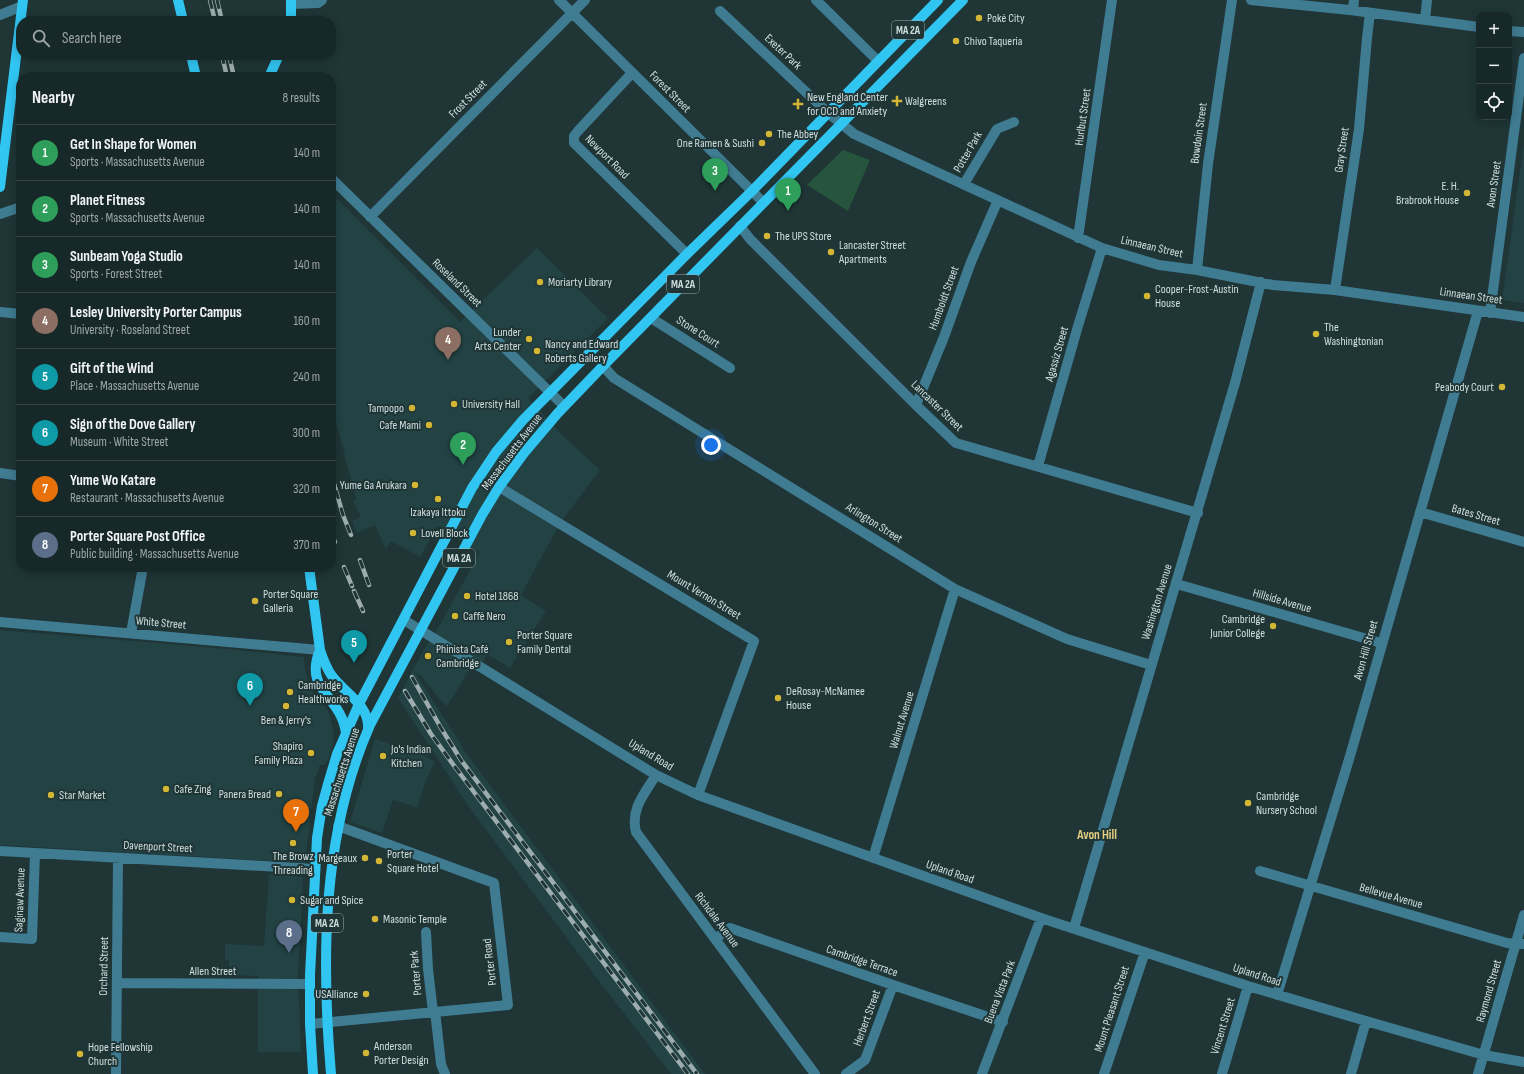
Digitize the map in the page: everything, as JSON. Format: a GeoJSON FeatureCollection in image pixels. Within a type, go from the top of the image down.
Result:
{"type":"FeatureCollection","features":[{"type":"Feature","properties":{"kind":"main road"},"geometry":{"type":"LineString","coordinates":[[178,0],[182,16]]}},
{"type":"Feature","properties":{"kind":"main road","name":"Massachusetts Avenue"},"geometry":{"type":"LineString","coordinates":[[313,1074],[309,984],[317,838],[322,806],[337,754],[359,704],[478,478],[509,435],[687,254],[752,191],[827,112],[938,0]]}},
{"type":"Feature","properties":{"kind":"main road","name":"Massachusetts Avenue"},"geometry":{"type":"LineString","coordinates":[[330,1074],[326,1023],[325,975],[327,922],[331,870],[338,826],[351,779],[367,733],[482,516],[499,487],[524,453],[564,406],[963,0]]}},
{"type":"Feature","properties":{"kind":"main road"},"geometry":{"type":"LineString","coordinates":[[291,2],[291,16]]}},
{"type":"Feature","properties":{"kind":"main road"},"geometry":{"type":"LineString","coordinates":[[21,16],[23,3]]}},
{"type":"Feature","properties":{"kind":"main road"},"geometry":{"type":"LineString","coordinates":[[0,187],[16,59]]}},
{"type":"Feature","properties":{"kind":"main road"},"geometry":{"type":"LineString","coordinates":[[192,60],[195,72]]}},
{"type":"Feature","properties":{"kind":"main road"},"geometry":{"type":"LineString","coordinates":[[270,72],[276,60]]}},
{"type":"Feature","properties":{"kind":"main road"},"geometry":{"type":"LineString","coordinates":[[310,572],[320,650],[332,676],[359,704],[368,718],[367,733]]}},
{"type":"Feature","properties":{"kind":"main road"},"geometry":{"type":"LineString","coordinates":[[320,650],[315,666],[316,678],[340,714],[346,733]]}},
{"type":"Feature","properties":{"kind":"street"},"geometry":{"type":"LineString","coordinates":[[291,2],[318,3],[322,0]]}},
{"type":"Feature","properties":{"kind":"street","name":"Forest Street"},"geometry":{"type":"LineString","coordinates":[[559,0],[763,202]]}},
{"type":"Feature","properties":{"kind":"street","name":"Frost Street"},"geometry":{"type":"LineString","coordinates":[[370,217],[584,0]]}},
{"type":"Feature","properties":{"kind":"street"},"geometry":{"type":"LineString","coordinates":[[816,0],[878,61]]}},
{"type":"Feature","properties":{"kind":"street","name":"Hurlbut Street"},"geometry":{"type":"LineString","coordinates":[[1078,238],[1112,0]]}},
{"type":"Feature","properties":{"kind":"street","name":"Bowdoin Street"},"geometry":{"type":"LineString","coordinates":[[1197,270],[1208,164],[1232,0]]}},
{"type":"Feature","properties":{"kind":"street"},"geometry":{"type":"LineString","coordinates":[[1251,0],[1354,5],[1370,13],[1476,27]]}},
{"type":"Feature","properties":{"kind":"street"},"geometry":{"type":"LineString","coordinates":[[1425,20],[1427,0]]}},
{"type":"Feature","properties":{"kind":"street"},"geometry":{"type":"LineString","coordinates":[[0,15],[23,3]]}},
{"type":"Feature","properties":{"kind":"street","name":"Exeter Park"},"geometry":{"type":"LineString","coordinates":[[720,11],[827,112]]}},
{"type":"Feature","properties":{"kind":"street","name":"Gray Street"},"geometry":{"type":"LineString","coordinates":[[1335,290],[1358,129],[1370,13]]}},
{"type":"Feature","properties":{"kind":"street"},"geometry":{"type":"LineString","coordinates":[[1512,31],[1524,32]]}},
{"type":"Feature","properties":{"kind":"street","name":"Avon Street"},"geometry":{"type":"LineString","coordinates":[[1490,313],[1524,58]]}},
{"type":"Feature","properties":{"kind":"street","name":"Newport Road"},"geometry":{"type":"LineString","coordinates":[[632,73],[581,127],[574,136],[574,143],[687,254]]}},
{"type":"Feature","properties":{"kind":"street","name":"Linnaean Street"},"geometry":{"type":"LineString","coordinates":[[827,112],[861,138],[1102,248],[1160,265],[1197,270],[1261,282],[1335,290],[1524,317]]}},
{"type":"Feature","properties":{"kind":"street","name":"Potter Park"},"geometry":{"type":"LineString","coordinates":[[964,184],[997,129],[1014,122]]}},
{"type":"Feature","properties":{"kind":"street","name":"Roseland Street"},"geometry":{"type":"LineString","coordinates":[[336,183],[564,406]]}},
{"type":"Feature","properties":{"kind":"street","name":"Humboldt Street"},"geometry":{"type":"LineString","coordinates":[[916,405],[944,337],[971,262],[998,200]]}},
{"type":"Feature","properties":{"kind":"street"},"geometry":{"type":"LineString","coordinates":[[0,214],[16,209]]}},
{"type":"Feature","properties":{"kind":"street","name":"Lancaster Street"},"geometry":{"type":"LineString","coordinates":[[740,226],[750,239],[956,443],[1198,513]]}},
{"type":"Feature","properties":{"kind":"street","name":"Agassiz Street"},"geometry":{"type":"LineString","coordinates":[[1038,466],[1102,248]]}},
{"type":"Feature","properties":{"kind":"street","name":"Washington Avenue"},"geometry":{"type":"LineString","coordinates":[[1074,928],[1151,665],[1198,513],[1235,383],[1261,282]]}},
{"type":"Feature","properties":{"kind":"street","name":"Avon Hill Street"},"geometry":{"type":"LineString","coordinates":[[1278,995],[1350,756],[1381,643],[1478,311]]}},
{"type":"Feature","properties":{"kind":"street"},"geometry":{"type":"LineString","coordinates":[[0,312],[16,314]]}},
{"type":"Feature","properties":{"kind":"street","name":"Stone Court"},"geometry":{"type":"LineString","coordinates":[[651,318],[730,368]]}},
{"type":"Feature","properties":{"kind":"street","name":"Arlington Street"},"geometry":{"type":"LineString","coordinates":[[603,366],[614,378],[955,589],[1067,639],[1151,665]]}},
{"type":"Feature","properties":{"kind":"street"},"geometry":{"type":"LineString","coordinates":[[0,474],[16,476]]}},
{"type":"Feature","properties":{"kind":"street","name":"Mount Vernon Street"},"geometry":{"type":"LineString","coordinates":[[499,487],[754,641],[698,796]]}},
{"type":"Feature","properties":{"kind":"street","name":"Bates Street"},"geometry":{"type":"LineString","coordinates":[[1420,512],[1524,542]]}},
{"type":"Feature","properties":{"kind":"street"},"geometry":{"type":"LineString","coordinates":[[131,633],[142,572]]}},
{"type":"Feature","properties":{"kind":"street","name":"Hillside Avenue"},"geometry":{"type":"LineString","coordinates":[[1177,584],[1381,643]]}},
{"type":"Feature","properties":{"kind":"street","name":"Walnut Avenue"},"geometry":{"type":"LineString","coordinates":[[873,858],[955,589]]}},
{"type":"Feature","properties":{"kind":"street","name":"Upland Road"},"geometry":{"type":"LineString","coordinates":[[404,620],[656,775],[698,796],[1042,918],[1248,986],[1484,1055],[1524,1062]]}},
{"type":"Feature","properties":{"kind":"street","name":"White Street"},"geometry":{"type":"LineString","coordinates":[[0,622],[320,650]]}},
{"type":"Feature","properties":{"kind":"street","name":"Richdale Avenue"},"geometry":{"type":"LineString","coordinates":[[656,775],[635,812],[634,823],[636,832],[815,1074]]}},
{"type":"Feature","properties":{"kind":"street","name":"Porter Road"},"geometry":{"type":"LineString","coordinates":[[310,1024],[508,1005],[494,883],[338,826]]}},
{"type":"Feature","properties":{"kind":"street","name":"Davenport Street"},"geometry":{"type":"LineString","coordinates":[[0,851],[315,869]]}},
{"type":"Feature","properties":{"kind":"street","name":"Saginaw Avenue"},"geometry":{"type":"LineString","coordinates":[[0,937],[32,939],[35,853]]}},
{"type":"Feature","properties":{"kind":"street","name":"Orchard Street"},"geometry":{"type":"LineString","coordinates":[[116,1074],[118,858]]}},
{"type":"Feature","properties":{"kind":"street","name":"Bellevue Avenue"},"geometry":{"type":"LineString","coordinates":[[1260,871],[1507,943],[1520,944]]}},
{"type":"Feature","properties":{"kind":"street","name":"Raymond Street"},"geometry":{"type":"LineString","coordinates":[[1478,1074],[1520,944],[1524,915]]}},
{"type":"Feature","properties":{"kind":"street","name":"Buena Vista Park"},"geometry":{"type":"LineString","coordinates":[[982,1074],[1042,918]]}},
{"type":"Feature","properties":{"kind":"street","name":"Cambridge Terrace"},"geometry":{"type":"LineString","coordinates":[[715,939],[730,928],[1003,1022]]}},
{"type":"Feature","properties":{"kind":"street","name":"Porter Park"},"geometry":{"type":"LineString","coordinates":[[426,932],[428,968],[441,1064],[445,1074]]}},
{"type":"Feature","properties":{"kind":"street","name":"Mount Pleasant Street"},"geometry":{"type":"LineString","coordinates":[[1104,1074],[1145,952]]}},
{"type":"Feature","properties":{"kind":"street","name":"Allen Street"},"geometry":{"type":"LineString","coordinates":[[116,983],[309,984]]}},
{"type":"Feature","properties":{"kind":"street","name":"Herbert Street"},"geometry":{"type":"LineString","coordinates":[[846,1074],[865,1060],[893,985]]}},
{"type":"Feature","properties":{"kind":"street","name":"Vincent Street"},"geometry":{"type":"LineString","coordinates":[[1222,1074],[1248,986]]}},
{"type":"Feature","properties":{"kind":"street"},"geometry":{"type":"LineString","coordinates":[[1351,1074],[1366,1021]]}},
{"type":"Feature","properties":{"kind":"shaded area"},"geometry":{"type":"Polygon","coordinates":[[[1524,144],[1524,303],[1502,300],[1524,144]]]}},
{"type":"Feature","properties":{"kind":"shaded area"},"geometry":{"type":"Polygon","coordinates":[[[336,198],[460,322],[537,248],[608,318],[528,398],[562,435],[600,470],[566,515],[521,595],[546,611],[510,668],[488,655],[474,671],[470,669],[447,706],[441,701],[422,677],[414,671],[469,757],[705,1074],[671,1074],[602,985],[469,807],[398,698],[480,552],[437,526],[420,557],[391,541],[386,549],[375,525],[357,533],[352,521],[361,517],[353,501],[356,499],[336,421],[336,198]]]}},
{"type":"Feature","properties":{"kind":"shaded area"},"geometry":{"type":"Polygon","coordinates":[[[0,630],[217,648],[304,657],[305,670],[312,691],[328,711],[334,735],[328,760],[324,765],[320,765],[315,779],[305,863],[0,845],[0,630]]]}},
{"type":"Feature","properties":{"kind":"shaded area"},"geometry":{"type":"Polygon","coordinates":[[[375,739],[425,756],[435,762],[426,780],[417,807],[393,800],[382,833],[350,822],[375,739]]]}},
{"type":"Feature","properties":{"kind":"shaded area"},"geometry":{"type":"Polygon","coordinates":[[[269,874],[303,877],[298,977],[301,1052],[258,1052],[258,976],[229,975],[229,960],[225,960],[225,944],[264,946],[269,874]]]}},
{"type":"Feature","properties":{"kind":"green space"},"geometry":{"type":"Polygon","coordinates":[[[843,150],[870,160],[848,211],[807,185],[843,150]]]}},
{"type":"Feature","properties":{"kind":"railway"},"geometry":{"type":"LineString","coordinates":[[210,0],[214,16]]}},
{"type":"Feature","properties":{"kind":"railway"},"geometry":{"type":"LineString","coordinates":[[217,0],[221,16]]}},
{"type":"Feature","properties":{"kind":"railway"},"geometry":{"type":"LineString","coordinates":[[223,60],[226,72]]}},
{"type":"Feature","properties":{"kind":"railway"},"geometry":{"type":"LineString","coordinates":[[230,60],[233,72]]}},
{"type":"Feature","properties":{"kind":"railway"},"geometry":{"type":"LineString","coordinates":[[336,490],[351,535]]}},
{"type":"Feature","properties":{"kind":"railway"},"geometry":{"type":"LineString","coordinates":[[360,560],[369,585]]}},
{"type":"Feature","properties":{"kind":"railway"},"geometry":{"type":"LineString","coordinates":[[344,567],[352,586]]}},
{"type":"Feature","properties":{"kind":"railway"},"geometry":{"type":"LineString","coordinates":[[354,591],[363,611]]}},
{"type":"Feature","properties":{"kind":"railway"},"geometry":{"type":"LineString","coordinates":[[412,677],[461,760],[697,1074]]}},
{"type":"Feature","properties":{"kind":"railway"},"geometry":{"type":"LineString","coordinates":[[405,691],[431,734],[455,767],[688,1074]]}},
{"type":"Feature","properties":{"kind":"place","name":"Poké City"},"geometry":{"type":"Point","coordinates":[979,18]}},
{"type":"Feature","properties":{"kind":"place","name":"Chivo Taqueria"},"geometry":{"type":"Point","coordinates":[956,41]}},
{"type":"Feature","properties":{"kind":"place","name":"Walgreens"},"geometry":{"type":"Point","coordinates":[897,101]}},
{"type":"Feature","properties":{"kind":"place","name":"New England Center for OCD and Anxiety"},"geometry":{"type":"Point","coordinates":[798,104]}},
{"type":"Feature","properties":{"kind":"place","name":"The Abbey"},"geometry":{"type":"Point","coordinates":[769,134]}},
{"type":"Feature","properties":{"kind":"place","name":"One Ramen & Sushi"},"geometry":{"type":"Point","coordinates":[762,143]}},
{"type":"Feature","properties":{"kind":"place","name":"Sunbeam Yoga Studio"},"geometry":{"type":"Point","coordinates":[715,191]}},
{"type":"Feature","properties":{"kind":"place","name":"E. H. Brabrook House"},"geometry":{"type":"Point","coordinates":[1467,193]}},
{"type":"Feature","properties":{"kind":"place","name":"Get In Shape for Women"},"geometry":{"type":"Point","coordinates":[788,211]}},
{"type":"Feature","properties":{"kind":"place","name":"The UPS Store"},"geometry":{"type":"Point","coordinates":[767,236]}},
{"type":"Feature","properties":{"kind":"place","name":"Lancaster Street Apartments"},"geometry":{"type":"Point","coordinates":[831,252]}},
{"type":"Feature","properties":{"kind":"place","name":"Moriarty Library"},"geometry":{"type":"Point","coordinates":[540,282]}},
{"type":"Feature","properties":{"kind":"place","name":"Cooper-Frost-Austin House"},"geometry":{"type":"Point","coordinates":[1147,296]}},
{"type":"Feature","properties":{"kind":"place","name":"The Washingtonian"},"geometry":{"type":"Point","coordinates":[1316,334]}},
{"type":"Feature","properties":{"kind":"place","name":"Lunder Arts Center"},"geometry":{"type":"Point","coordinates":[529,339]}},
{"type":"Feature","properties":{"kind":"place","name":"Nancy and Edward Roberts Gallery"},"geometry":{"type":"Point","coordinates":[537,351]}},
{"type":"Feature","properties":{"kind":"place","name":"Lesley University Porter Campus"},"geometry":{"type":"Point","coordinates":[448,360]}},
{"type":"Feature","properties":{"kind":"place","name":"Peabody Court"},"geometry":{"type":"Point","coordinates":[1502,387]}},
{"type":"Feature","properties":{"kind":"place","name":"University Hall"},"geometry":{"type":"Point","coordinates":[454,404]}},
{"type":"Feature","properties":{"kind":"place","name":"Tampopo"},"geometry":{"type":"Point","coordinates":[412,408]}},
{"type":"Feature","properties":{"kind":"place","name":"Cafe Mami"},"geometry":{"type":"Point","coordinates":[429,425]}},
{"type":"Feature","properties":{"kind":"place","name":"Planet Fitness"},"geometry":{"type":"Point","coordinates":[463,465]}},
{"type":"Feature","properties":{"kind":"place","name":"Yume Ga Arukara"},"geometry":{"type":"Point","coordinates":[415,485]}},
{"type":"Feature","properties":{"kind":"place","name":"Izakaya Ittoku"},"geometry":{"type":"Point","coordinates":[438,499]}},
{"type":"Feature","properties":{"kind":"place","name":"Lovell Block"},"geometry":{"type":"Point","coordinates":[413,533]}},
{"type":"Feature","properties":{"kind":"place","name":"Hotel 1868"},"geometry":{"type":"Point","coordinates":[467,596]}},
{"type":"Feature","properties":{"kind":"place","name":"Porter Square Galleria"},"geometry":{"type":"Point","coordinates":[255,601]}},
{"type":"Feature","properties":{"kind":"place","name":"Caffè Nero"},"geometry":{"type":"Point","coordinates":[455,616]}},
{"type":"Feature","properties":{"kind":"place","name":"Cambridge Junior College"},"geometry":{"type":"Point","coordinates":[1273,626]}},
{"type":"Feature","properties":{"kind":"place","name":"Porter Square Family Dental"},"geometry":{"type":"Point","coordinates":[509,642]}},
{"type":"Feature","properties":{"kind":"place","name":"Phinista Café Cambridge"},"geometry":{"type":"Point","coordinates":[428,656]}},
{"type":"Feature","properties":{"kind":"place","name":"Gift of the Wind"},"geometry":{"type":"Point","coordinates":[354,663]}},
{"type":"Feature","properties":{"kind":"place","name":"Cambridge Healthworks"},"geometry":{"type":"Point","coordinates":[290,692]}},
{"type":"Feature","properties":{"kind":"place","name":"DeRosay-McNamee House"},"geometry":{"type":"Point","coordinates":[778,698]}},
{"type":"Feature","properties":{"kind":"place","name":"Sign of the Dove Gallery"},"geometry":{"type":"Point","coordinates":[250,706]}},
{"type":"Feature","properties":{"kind":"place","name":"Ben & Jerry's"},"geometry":{"type":"Point","coordinates":[286,706]}},
{"type":"Feature","properties":{"kind":"place","name":"Shapiro Family Plaza"},"geometry":{"type":"Point","coordinates":[311,753]}},
{"type":"Feature","properties":{"kind":"place","name":"Jo's Indian Kitchen"},"geometry":{"type":"Point","coordinates":[383,756]}},
{"type":"Feature","properties":{"kind":"place","name":"Cafe Zing"},"geometry":{"type":"Point","coordinates":[166,789]}},
{"type":"Feature","properties":{"kind":"place","name":"Panera Bread"},"geometry":{"type":"Point","coordinates":[279,794]}},
{"type":"Feature","properties":{"kind":"place","name":"Star Market"},"geometry":{"type":"Point","coordinates":[51,795]}},
{"type":"Feature","properties":{"kind":"place","name":"Cambridge Nursery School"},"geometry":{"type":"Point","coordinates":[1248,803]}},
{"type":"Feature","properties":{"kind":"place","name":"Yume Wo Katare"},"geometry":{"type":"Point","coordinates":[296,832]}},
{"type":"Feature","properties":{"kind":"place","name":"The Browz Threading"},"geometry":{"type":"Point","coordinates":[293,843]}},
{"type":"Feature","properties":{"kind":"place","name":"Margeaux"},"geometry":{"type":"Point","coordinates":[365,858]}},
{"type":"Feature","properties":{"kind":"place","name":"Porter Square Hotel"},"geometry":{"type":"Point","coordinates":[379,861]}},
{"type":"Feature","properties":{"kind":"place","name":"Sugar and Spice"},"geometry":{"type":"Point","coordinates":[292,900]}},
{"type":"Feature","properties":{"kind":"place","name":"Masonic Temple"},"geometry":{"type":"Point","coordinates":[375,919]}},
{"type":"Feature","properties":{"kind":"place","name":"Porter Square Post Office"},"geometry":{"type":"Point","coordinates":[289,953]}},
{"type":"Feature","properties":{"kind":"place","name":"USAlliance"},"geometry":{"type":"Point","coordinates":[366,994]}},
{"type":"Feature","properties":{"kind":"place","name":"Anderson Porter Design"},"geometry":{"type":"Point","coordinates":[366,1053]}},
{"type":"Feature","properties":{"kind":"place","name":"Hope Fellowship Church"},"geometry":{"type":"Point","coordinates":[80,1054]}},
{"type":"Feature","properties":{"kind":"district","name":"Avon Hill"},"geometry":{"type":"Point","coordinates":[1097,835]}}]}
